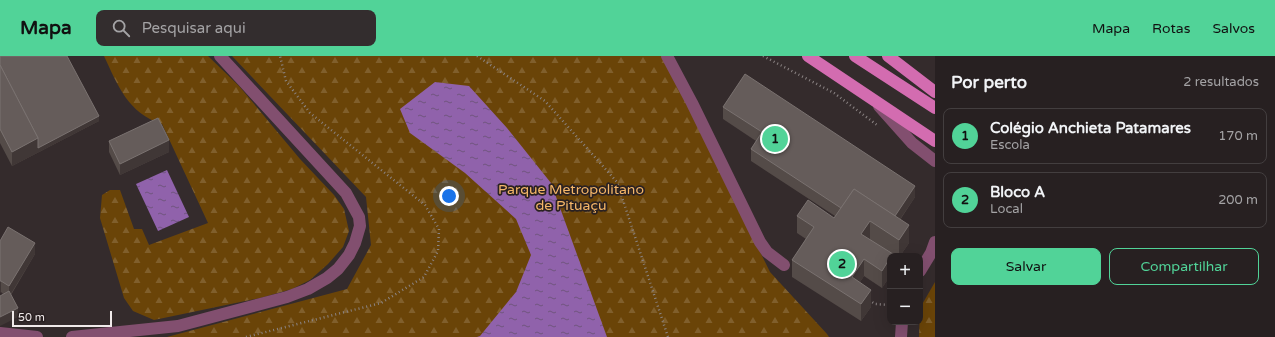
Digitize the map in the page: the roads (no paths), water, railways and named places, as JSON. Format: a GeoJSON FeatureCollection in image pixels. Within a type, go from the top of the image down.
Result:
{"type":"FeatureCollection","features":[{"type":"Feature","properties":{"kind":"main road"},"geometry":{"type":"LineString","coordinates":[[808,56],[935,141]]}},
{"type":"Feature","properties":{"kind":"main road"},"geometry":{"type":"LineString","coordinates":[[855,56],[935,108]]}},
{"type":"Feature","properties":{"kind":"main road"},"geometry":{"type":"LineString","coordinates":[[888,56],[935,92]]}},
{"type":"Feature","properties":{"kind":"lane"},"geometry":{"type":"LineString","coordinates":[[72,337],[178,326],[287,297],[308,289],[327,278],[338,269],[349,256],[356,243],[360,226],[359,216],[346,193],[220,56]]}},
{"type":"Feature","properties":{"kind":"lane"},"geometry":{"type":"LineString","coordinates":[[667,56],[692,103],[760,242],[768,252],[784,265]]}},
{"type":"Feature","properties":{"kind":"lane"},"geometry":{"type":"LineString","coordinates":[[873,99],[912,143],[935,161]]}},
{"type":"Feature","properties":{"kind":"lane"},"geometry":{"type":"LineString","coordinates":[[923,266],[934,249]]}},
{"type":"Feature","properties":{"kind":"lane"},"geometry":{"type":"LineString","coordinates":[[901,337],[902,325]]}},
{"type":"Feature","properties":{"kind":"lane"},"geometry":{"type":"LineString","coordinates":[[0,333],[37,337]]}},
{"type":"Feature","properties":{"kind":"water"},"geometry":{"type":"Polygon","coordinates":[[[435,82],[469,86],[507,128],[551,183],[607,337],[477,337],[480,336],[516,292],[531,255],[516,219],[465,173],[410,133],[400,109],[435,82]]]}},
{"type":"Feature","properties":{"kind":"water"},"geometry":{"type":"Polygon","coordinates":[[[167,170],[189,217],[158,231],[136,184],[167,170]]]}},
{"type":"Feature","properties":{"kind":"place","name":"Colégio Anchieta Patamares"},"geometry":{"type":"Point","coordinates":[775,139]}},
{"type":"Feature","properties":{"kind":"place","name":"Bloco A"},"geometry":{"type":"Point","coordinates":[842,264]}},
{"type":"Feature","properties":{"kind":"park label","name":"Parque Metropolitano de Pituaçu"},"geometry":{"type":"Point","coordinates":[571,198]}}]}
